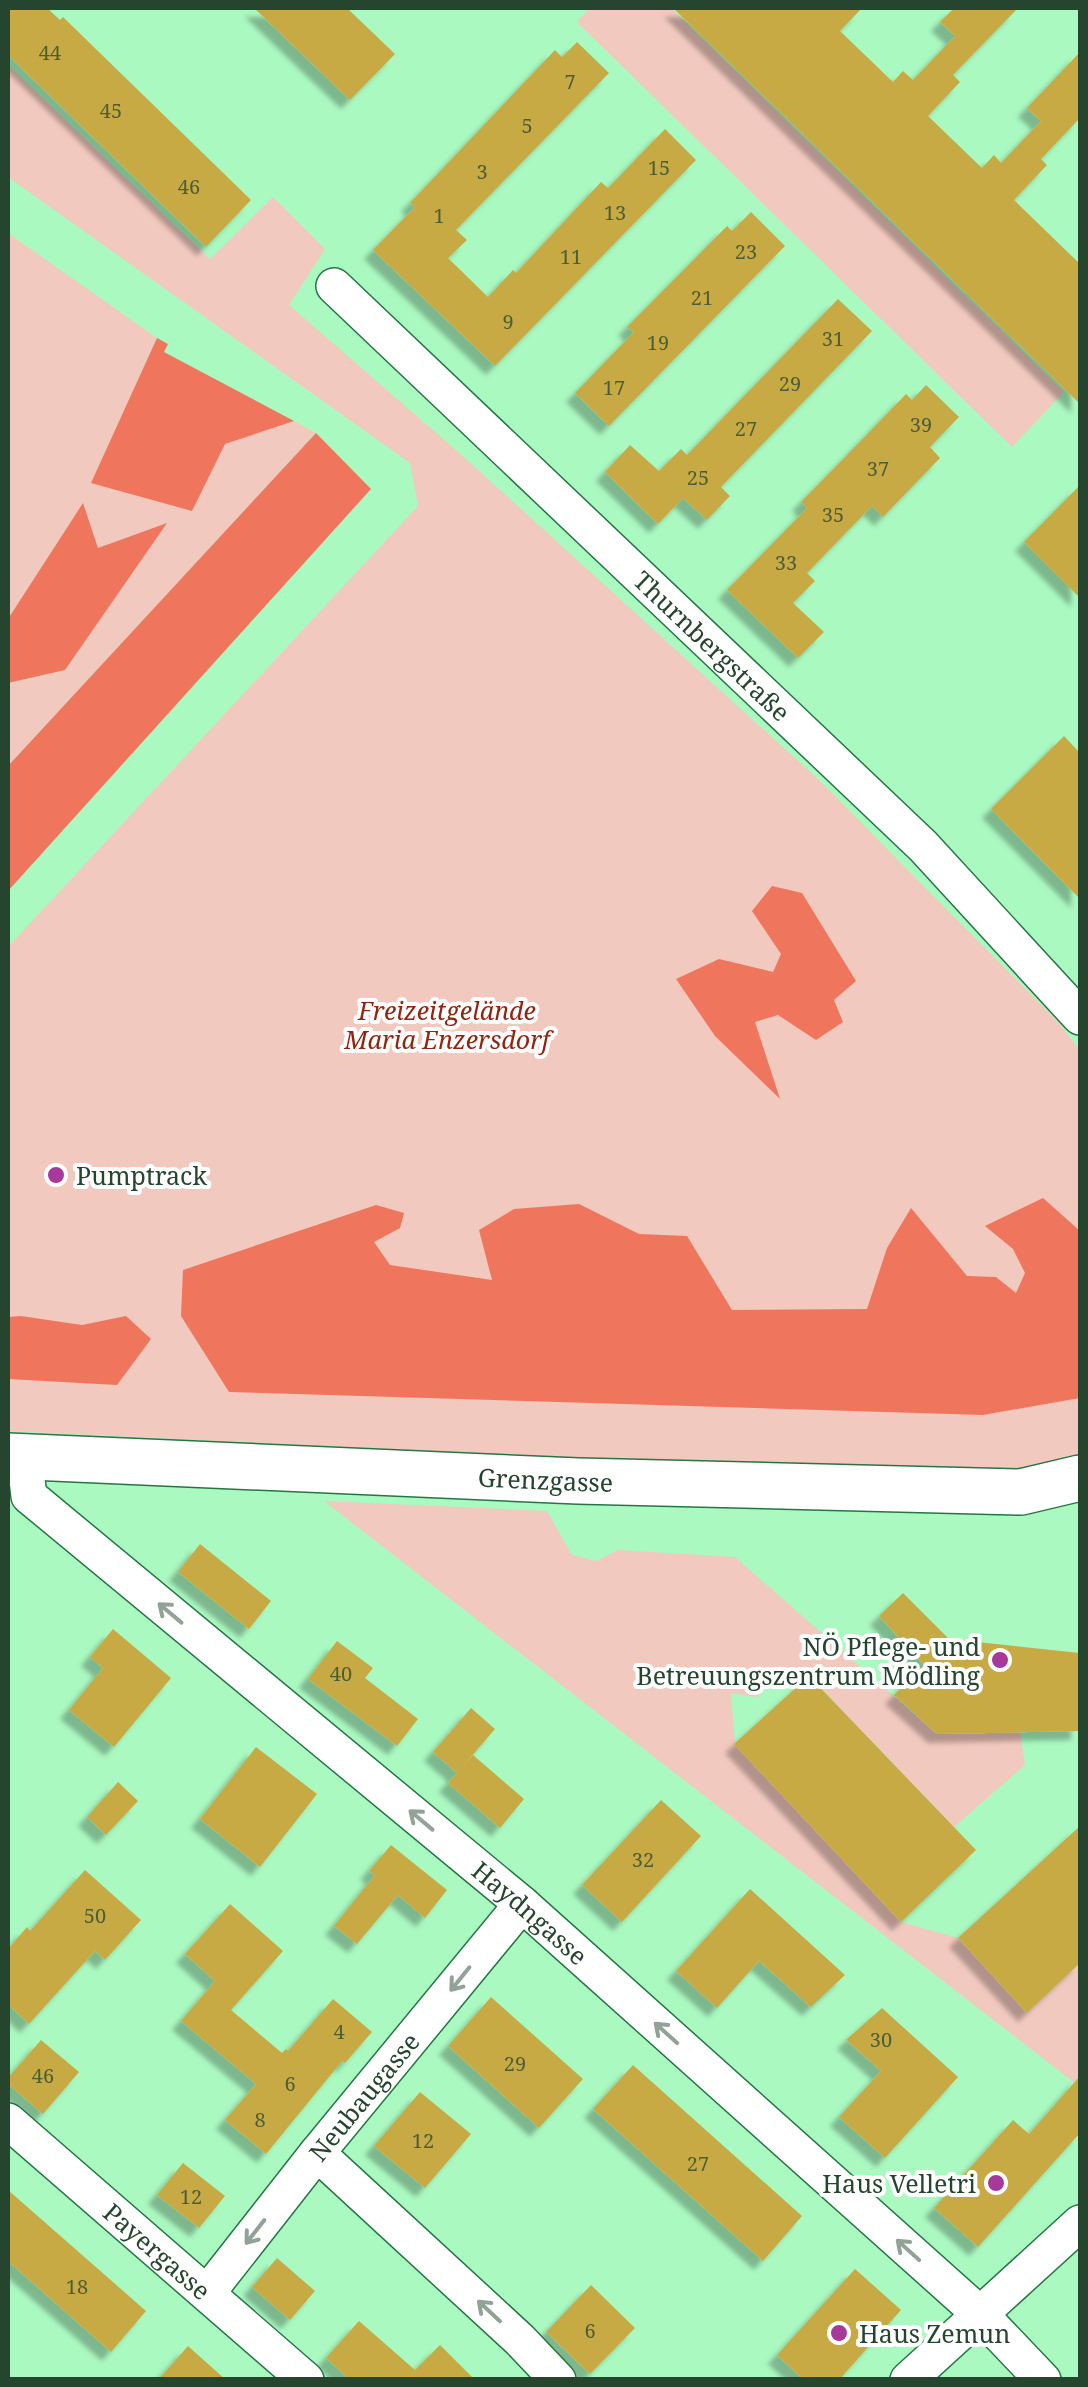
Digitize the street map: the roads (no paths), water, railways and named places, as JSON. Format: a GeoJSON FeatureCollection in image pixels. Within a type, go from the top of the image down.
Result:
{"type":"FeatureCollection","features":[{"type":"Feature","properties":{"kind":"street","name":"Thurnbergstraße"},"geometry":{"type":"LineString","coordinates":[[334,286],[923,846],[1080,1017]]}},
{"type":"Feature","properties":{"kind":"street","name":"Grenzgasse"},"geometry":{"type":"LineString","coordinates":[[16,1456],[578,1481],[1020,1492],[1080,1478]]}},
{"type":"Feature","properties":{"kind":"street","name":"Haydngasse"},"geometry":{"type":"LineString","coordinates":[[16,1456],[29,1496],[522,1904],[981,2315],[1043,2380]]}},
{"type":"Feature","properties":{"kind":"street","name":"Neubaugasse"},"geometry":{"type":"LineString","coordinates":[[208,2292],[522,1904]]}},
{"type":"Feature","properties":{"kind":"street","name":"Payergasse"},"geometry":{"type":"LineString","coordinates":[[8,2121],[306,2380]]}},
{"type":"Feature","properties":{"kind":"street"},"geometry":{"type":"LineString","coordinates":[[318,2153],[558,2380]]}},
{"type":"Feature","properties":{"kind":"street"},"geometry":{"type":"LineString","coordinates":[[908,2380],[1080,2223]]}},
{"type":"Feature","properties":{"kind":"place","name":"Pumptrack"},"geometry":{"type":"Point","coordinates":[56,1175]}},
{"type":"Feature","properties":{"kind":"place","name":"NÖ Pflege- und Betreuungszentrum Mödling"},"geometry":{"type":"Point","coordinates":[1000,1660]}},
{"type":"Feature","properties":{"kind":"place","name":"Haus Velletri"},"geometry":{"type":"Point","coordinates":[996,2183]}},
{"type":"Feature","properties":{"kind":"place","name":"Haus Zemun"},"geometry":{"type":"Point","coordinates":[839,2333]}},
{"type":"Feature","properties":{"kind":"park label","name":"Freizeitgelände Maria Enzersdorf"},"geometry":{"type":"Point","coordinates":[447,1024]}}]}
